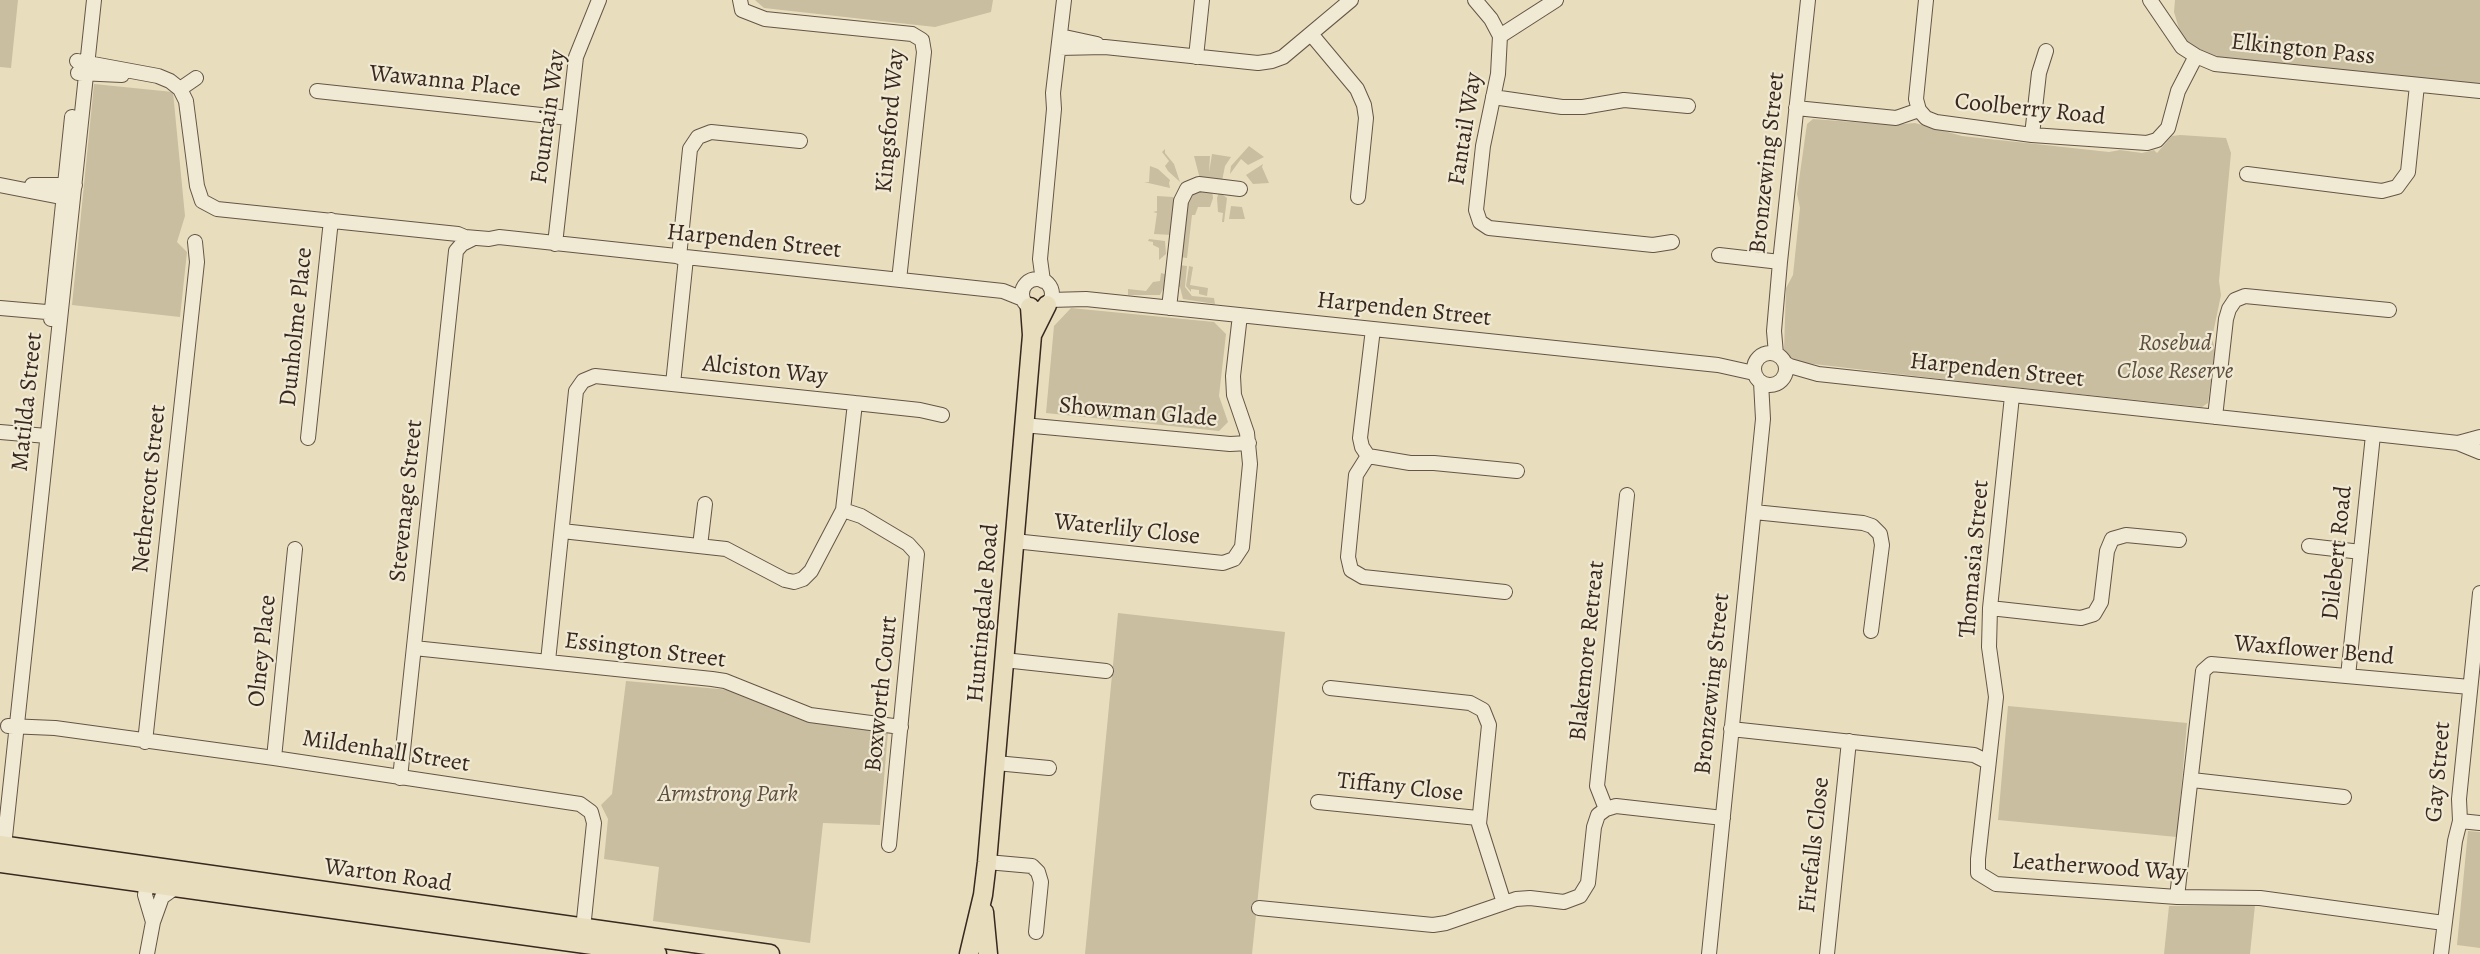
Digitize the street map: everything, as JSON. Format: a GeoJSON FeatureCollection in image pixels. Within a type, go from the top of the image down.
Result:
{"type":"FeatureCollection","features":[{"type":"Feature","properties":{"kind":"main road","name":"Huntingdale Road"},"geometry":{"type":"LineString","coordinates":[[969,954],[983,895],[987,862],[1023,425],[1037,303]]}},
{"type":"Feature","properties":{"kind":"main road","name":"Warton Road"},"geometry":{"type":"LineString","coordinates":[[0,845],[127,872]]}},
{"type":"Feature","properties":{"kind":"main road","name":"Warton Road"},"geometry":{"type":"LineString","coordinates":[[0,863],[26,867],[148,874],[188,883],[657,954]]}},
{"type":"Feature","properties":{"kind":"main road","name":"Warton Road"},"geometry":{"type":"LineString","coordinates":[[188,883],[657,936],[770,954]]}},
{"type":"Feature","properties":{"kind":"main road","name":"Huntingdale Road"},"geometry":{"type":"LineString","coordinates":[[983,895],[988,954]]}},
{"type":"Feature","properties":{"kind":"street","name":"Matilda Street"},"geometry":{"type":"LineString","coordinates":[[0,845],[5,837],[13,722],[70,192],[85,0]]}},
{"type":"Feature","properties":{"kind":"street","name":"Matilda Street"},"geometry":{"type":"LineString","coordinates":[[81,67],[94,0]]}},
{"type":"Feature","properties":{"kind":"street","name":"Fountain Way"},"geometry":{"type":"LineString","coordinates":[[555,244],[576,57],[599,0]]}},
{"type":"Feature","properties":{"kind":"street"},"geometry":{"type":"LineString","coordinates":[[1037,282],[1054,109],[1059,94],[1064,0]]}},
{"type":"Feature","properties":{"kind":"street"},"geometry":{"type":"LineString","coordinates":[[1063,42],[1072,0]]}},
{"type":"Feature","properties":{"kind":"street"},"geometry":{"type":"LineString","coordinates":[[1196,57],[1202,0]]}},
{"type":"Feature","properties":{"kind":"street"},"geometry":{"type":"LineString","coordinates":[[1063,42],[1258,63],[1272,61],[1283,57],[1351,0]]}},
{"type":"Feature","properties":{"kind":"street"},"geometry":{"type":"LineString","coordinates":[[1475,0],[1491,19],[1500,36],[1556,0]]}},
{"type":"Feature","properties":{"kind":"street","name":"Bronzewing Street"},"geometry":{"type":"LineString","coordinates":[[1709,954],[1763,419],[1766,365],[1774,331],[1808,0]]}},
{"type":"Feature","properties":{"kind":"street","name":"Coolberry Road"},"geometry":{"type":"LineString","coordinates":[[1926,0],[1916,99],[1919,110],[1926,118],[1936,122],[2032,135],[2138,144],[2157,140],[2168,128],[2178,91],[2196,56]]}},
{"type":"Feature","properties":{"kind":"street","name":"Elkington Pass"},"geometry":{"type":"LineString","coordinates":[[2150,0],[2182,46],[2196,56],[2215,64],[2480,91]]}},
{"type":"Feature","properties":{"kind":"street","name":"Kingsford Way"},"geometry":{"type":"LineString","coordinates":[[739,9],[765,19],[912,34],[921,40],[924,52],[899,280]]}},
{"type":"Feature","properties":{"kind":"street"},"geometry":{"type":"LineString","coordinates":[[1311,34],[1357,89],[1364,105],[1366,118],[1358,197]]}},
{"type":"Feature","properties":{"kind":"street","name":"Fantail Way"},"geometry":{"type":"LineString","coordinates":[[1500,36],[1498,74],[1483,146],[1476,210],[1480,222],[1489,228],[1653,245],[1672,243]]}},
{"type":"Feature","properties":{"kind":"street"},"geometry":{"type":"LineString","coordinates":[[2032,135],[2039,73],[2046,51]]}},
{"type":"Feature","properties":{"kind":"street"},"geometry":{"type":"LineString","coordinates":[[81,67],[128,70],[158,76],[180,88],[196,78]]}},
{"type":"Feature","properties":{"kind":"street"},"geometry":{"type":"LineString","coordinates":[[2247,174],[2382,191],[2397,187],[2408,172],[2417,85]]}},
{"type":"Feature","properties":{"kind":"street","name":"Harpenden Street"},"geometry":{"type":"LineString","coordinates":[[180,88],[186,101],[197,186],[202,201],[217,208],[458,234],[474,238],[499,237],[1003,291],[1037,303],[1086,299],[1718,365],[1790,366],[1818,374],[2458,443],[2480,452]]}},
{"type":"Feature","properties":{"kind":"street","name":"Wawanna Place"},"geometry":{"type":"LineString","coordinates":[[317,91],[569,117]]}},
{"type":"Feature","properties":{"kind":"street"},"geometry":{"type":"LineString","coordinates":[[1493,97],[1562,107],[1583,107],[1624,100],[1688,106]]}},
{"type":"Feature","properties":{"kind":"street"},"geometry":{"type":"LineString","coordinates":[[1796,108],[1896,118],[1919,110]]}},
{"type":"Feature","properties":{"kind":"street"},"geometry":{"type":"LineString","coordinates":[[673,384],[690,149],[694,133],[711,132],[800,141]]}},
{"type":"Feature","properties":{"kind":"street"},"geometry":{"type":"LineString","coordinates":[[1169,308],[1181,201],[1186,189],[1199,184],[1240,189]]}},
{"type":"Feature","properties":{"kind":"street"},"geometry":{"type":"LineString","coordinates":[[6,186],[70,192]]}},
{"type":"Feature","properties":{"kind":"street","name":"Dunholme Place"},"geometry":{"type":"LineString","coordinates":[[308,438],[331,220]]}},
{"type":"Feature","properties":{"kind":"street","name":"Harpenden Street"},"geometry":{"type":"LineString","coordinates":[[458,234],[465,230],[490,233],[499,237]]}},
{"type":"Feature","properties":{"kind":"street","name":"Stevenage Street"},"geometry":{"type":"LineString","coordinates":[[400,778],[456,251],[462,244],[474,238]]}},
{"type":"Feature","properties":{"kind":"street","name":"Nethercott Street"},"geometry":{"type":"LineString","coordinates":[[145,741],[196,262],[195,242]]}},
{"type":"Feature","properties":{"kind":"street"},"geometry":{"type":"LineString","coordinates":[[1719,255],[1780,262]]}},
{"type":"Feature","properties":{"kind":"street"},"geometry":{"type":"LineString","coordinates":[[1037,282],[1051,292],[1037,303],[1022,290],[1037,282]]}},
{"type":"Feature","properties":{"kind":"street","name":"Harpenden Street"},"geometry":{"type":"LineString","coordinates":[[1003,291],[1037,282],[1086,299]]}},
{"type":"Feature","properties":{"kind":"street"},"geometry":{"type":"LineString","coordinates":[[2215,417],[2226,319],[2235,300],[2245,296],[2389,310]]}},
{"type":"Feature","properties":{"kind":"street"},"geometry":{"type":"LineString","coordinates":[[0,308],[56,313]]}},
{"type":"Feature","properties":{"kind":"street","name":"Waterlily Close"},"geometry":{"type":"LineString","coordinates":[[1014,541],[1238,565],[1242,547],[1250,464],[1249,443],[1234,395],[1233,376],[1240,315]]}},
{"type":"Feature","properties":{"kind":"street"},"geometry":{"type":"LineString","coordinates":[[1372,329],[1360,438],[1362,447],[1368,456],[1410,463],[1517,471]]}},
{"type":"Feature","properties":{"kind":"street"},"geometry":{"type":"LineString","coordinates":[[1766,365],[1786,374],[1781,381]]}},
{"type":"Feature","properties":{"kind":"street","name":"Harpenden Street"},"geometry":{"type":"LineString","coordinates":[[1766,365],[1772,385],[1818,374]]}},
{"type":"Feature","properties":{"kind":"street","name":"Alciston Way"},"geometry":{"type":"LineString","coordinates":[[548,661],[579,376],[855,403],[920,410],[942,415]]}},
{"type":"Feature","properties":{"kind":"street","name":"Bronzewing Street"},"geometry":{"type":"LineString","coordinates":[[1763,419],[1781,381]]}},
{"type":"Feature","properties":{"kind":"street","name":"Thomasia Street"},"geometry":{"type":"LineString","coordinates":[[1988,762],[1996,698],[1989,647],[1990,609],[2012,396]]}},
{"type":"Feature","properties":{"kind":"street"},"geometry":{"type":"LineString","coordinates":[[562,531],[726,549],[785,580],[794,582],[804,579],[811,571],[843,510],[855,403]]}},
{"type":"Feature","properties":{"kind":"street","name":"Showman Glade"},"geometry":{"type":"LineString","coordinates":[[1023,425],[1230,444],[1249,443]]}},
{"type":"Feature","properties":{"kind":"street"},"geometry":{"type":"LineString","coordinates":[[0,432],[43,435]]}},
{"type":"Feature","properties":{"kind":"street","name":"Dilebert Road"},"geometry":{"type":"LineString","coordinates":[[2348,676],[2373,435]]}},
{"type":"Feature","properties":{"kind":"street","name":"Harpenden Street"},"geometry":{"type":"LineString","coordinates":[[2458,443],[2480,437]]}},
{"type":"Feature","properties":{"kind":"street"},"geometry":{"type":"LineString","coordinates":[[1368,456],[1356,475],[1348,557],[1352,570],[1363,577],[1505,592]]}},
{"type":"Feature","properties":{"kind":"street","name":"Blakemore Retreat"},"geometry":{"type":"LineString","coordinates":[[1606,809],[1597,786],[1627,495]]}},
{"type":"Feature","properties":{"kind":"street"},"geometry":{"type":"LineString","coordinates":[[700,546],[705,504]]}},
{"type":"Feature","properties":{"kind":"street","name":"Boxworth Court"},"geometry":{"type":"LineString","coordinates":[[843,510],[920,544],[889,845]]}},
{"type":"Feature","properties":{"kind":"street"},"geometry":{"type":"LineString","coordinates":[[1754,512],[1863,523],[1872,526],[1880,534],[1882,545],[1871,631]]}},
{"type":"Feature","properties":{"kind":"street"},"geometry":{"type":"LineString","coordinates":[[1990,609],[2081,618],[2094,614],[2101,602],[2107,551],[2112,539],[2126,535],[2180,540]]}},
{"type":"Feature","properties":{"kind":"street"},"geometry":{"type":"LineString","coordinates":[[2309,546],[2361,552]]}},
{"type":"Feature","properties":{"kind":"street","name":"Olney Place"},"geometry":{"type":"LineString","coordinates":[[274,758],[295,549]]}},
{"type":"Feature","properties":{"kind":"street","name":"Gay Street"},"geometry":{"type":"LineString","coordinates":[[2441,954],[2455,841],[2460,821],[2458,807],[2480,593]]}},
{"type":"Feature","properties":{"kind":"street","name":"Essington Street"},"geometry":{"type":"LineString","coordinates":[[414,648],[725,681],[810,715],[902,727]]}},
{"type":"Feature","properties":{"kind":"street"},"geometry":{"type":"LineString","coordinates":[[1004,660],[1106,671]]}},
{"type":"Feature","properties":{"kind":"street","name":"Waxflower Bend"},"geometry":{"type":"LineString","coordinates":[[2178,897],[2203,671],[2211,664],[2470,687]]}},
{"type":"Feature","properties":{"kind":"street"},"geometry":{"type":"LineString","coordinates":[[1330,688],[1470,703],[1483,710],[1489,725],[1478,818],[1480,831],[1504,903]]}},
{"type":"Feature","properties":{"kind":"street","name":"Mildenhall Street"},"geometry":{"type":"LineString","coordinates":[[13,722],[35,720],[55,728],[580,804],[591,812],[594,823],[583,928]]}},
{"type":"Feature","properties":{"kind":"street","name":"Matilda Street"},"geometry":{"type":"LineString","coordinates":[[0,795],[13,722]]}},
{"type":"Feature","properties":{"kind":"street"},"geometry":{"type":"LineString","coordinates":[[1731,729],[1974,755],[1988,762]]}},
{"type":"Feature","properties":{"kind":"street","name":"Firefalls Close"},"geometry":{"type":"LineString","coordinates":[[1827,954],[1849,741]]}},
{"type":"Feature","properties":{"kind":"street","name":"Leatherwood Way"},"geometry":{"type":"LineString","coordinates":[[1988,762],[1978,873],[1996,884],[2178,897],[2260,898],[2444,923]]}},
{"type":"Feature","properties":{"kind":"street"},"geometry":{"type":"LineString","coordinates":[[996,763],[1049,768]]}},
{"type":"Feature","properties":{"kind":"street"},"geometry":{"type":"LineString","coordinates":[[2192,780],[2344,796]]}},
{"type":"Feature","properties":{"kind":"street","name":"Tiffany Close"},"geometry":{"type":"LineString","coordinates":[[1318,802],[1478,818]]}},
{"type":"Feature","properties":{"kind":"street"},"geometry":{"type":"LineString","coordinates":[[1258,908],[1433,925],[1446,923],[1504,903],[1530,898],[1564,902],[1580,896],[1588,884],[1593,827],[1598,815],[1606,809],[1616,806],[1723,818]]}},
{"type":"Feature","properties":{"kind":"street"},"geometry":{"type":"LineString","coordinates":[[2460,821],[2480,823]]}},
{"type":"Feature","properties":{"kind":"street"},"geometry":{"type":"LineString","coordinates":[[0,845],[9,859],[26,867]]}},
{"type":"Feature","properties":{"kind":"street"},"geometry":{"type":"LineString","coordinates":[[987,862],[1032,866],[1038,872],[1041,882],[1036,932]]}},
{"type":"Feature","properties":{"kind":"street"},"geometry":{"type":"LineString","coordinates":[[148,874],[145,895],[153,922]]}},
{"type":"Feature","properties":{"kind":"street"},"geometry":{"type":"LineString","coordinates":[[147,954],[153,922],[162,897],[188,883]]}},
{"type":"Feature","properties":{"kind":"green space"},"geometry":{"type":"Polygon","coordinates":[[[0,0],[18,0],[11,68],[0,67],[0,0]]]}},
{"type":"Feature","properties":{"kind":"green space"},"geometry":{"type":"Polygon","coordinates":[[[755,0],[993,0],[991,12],[935,27],[764,8],[755,0]]]}},
{"type":"Feature","properties":{"kind":"green space"},"geometry":{"type":"Polygon","coordinates":[[[2175,0],[2480,0],[2480,85],[2208,56],[2192,47],[2181,35],[2174,12],[2175,0]]]}},
{"type":"Feature","properties":{"kind":"green space"},"geometry":{"type":"Polygon","coordinates":[[[94,84],[173,92],[185,216],[177,242],[187,252],[180,317],[72,305],[94,84]]]}},
{"type":"Feature","properties":{"kind":"green space","name":"Rosebud Close Reserve"},"geometry":{"type":"Polygon","coordinates":[[[1813,119],[1892,125],[1915,123],[1962,136],[2109,152],[2120,150],[2142,153],[2154,150],[2157,153],[2172,136],[2180,135],[2226,138],[2231,153],[2219,281],[2221,295],[2212,338],[2215,350],[2208,403],[2202,407],[1975,383],[1805,363],[1786,356],[1784,350],[1786,288],[1793,275],[1800,208],[1797,194],[1807,124],[1813,119]]]}},
{"type":"Feature","properties":{"kind":"green space"},"geometry":{"type":"Polygon","coordinates":[[[1249,146],[1264,157],[1248,165],[1241,159],[1230,174],[1231,166],[1249,146]]]}},
{"type":"Feature","properties":{"kind":"green space"},"geometry":{"type":"Polygon","coordinates":[[[1165,149],[1165,153],[1174,164],[1180,182],[1165,166],[1169,161],[1162,152],[1165,149]]]}},
{"type":"Feature","properties":{"kind":"green space"},"geometry":{"type":"Polygon","coordinates":[[[1212,154],[1231,157],[1225,166],[1222,181],[1200,179],[1194,156],[1210,156],[1209,173],[1212,154]]]}},
{"type":"Feature","properties":{"kind":"green space"},"geometry":{"type":"Polygon","coordinates":[[[1263,164],[1262,167],[1269,183],[1253,184],[1246,175],[1263,164]]]}},
{"type":"Feature","properties":{"kind":"green space"},"geometry":{"type":"Polygon","coordinates":[[[1150,166],[1158,169],[1170,180],[1170,188],[1144,182],[1149,182],[1150,166]]]}},
{"type":"Feature","properties":{"kind":"green space"},"geometry":{"type":"Polygon","coordinates":[[[1193,190],[1212,190],[1213,198],[1210,207],[1198,207],[1195,215],[1192,215],[1187,258],[1180,257],[1186,201],[1193,190]]]}},
{"type":"Feature","properties":{"kind":"green space"},"geometry":{"type":"Polygon","coordinates":[[[1219,192],[1227,198],[1224,222],[1222,222],[1223,213],[1218,212],[1219,192]]]}},
{"type":"Feature","properties":{"kind":"green space"},"geometry":{"type":"Polygon","coordinates":[[[1157,196],[1173,197],[1176,200],[1172,235],[1154,234],[1157,213],[1153,212],[1157,211],[1157,196]]]}},
{"type":"Feature","properties":{"kind":"green space"},"geometry":{"type":"Polygon","coordinates":[[[1231,206],[1242,207],[1245,219],[1229,219],[1231,206]]]}},
{"type":"Feature","properties":{"kind":"green space"},"geometry":{"type":"Polygon","coordinates":[[[1149,239],[1165,241],[1166,254],[1159,260],[1159,248],[1153,245],[1153,242],[1148,241],[1149,239]]]}},
{"type":"Feature","properties":{"kind":"green space"},"geometry":{"type":"Polygon","coordinates":[[[1179,265],[1187,266],[1185,287],[1192,296],[1214,298],[1215,304],[1183,299],[1180,287],[1176,286],[1179,265]]]}},
{"type":"Feature","properties":{"kind":"green space"},"geometry":{"type":"Polygon","coordinates":[[[1189,266],[1193,267],[1190,285],[1208,288],[1207,296],[1199,294],[1199,290],[1191,289],[1191,292],[1186,286],[1189,266]]]}},
{"type":"Feature","properties":{"kind":"green space"},"geometry":{"type":"Polygon","coordinates":[[[1161,273],[1168,275],[1167,287],[1164,287],[1160,295],[1128,295],[1128,289],[1146,291],[1153,282],[1160,281],[1161,273]]]}},
{"type":"Feature","properties":{"kind":"green space"},"geometry":{"type":"Polygon","coordinates":[[[1071,308],[1214,322],[1226,334],[1219,396],[1228,422],[1219,431],[1046,413],[1054,326],[1071,308]]]}},
{"type":"Feature","properties":{"kind":"green space"},"geometry":{"type":"Polygon","coordinates":[[[1118,613],[1285,632],[1252,954],[1085,954],[1118,613]]]}},
{"type":"Feature","properties":{"kind":"green space","name":"Armstrong Park"},"geometry":{"type":"Polygon","coordinates":[[[626,681],[731,690],[809,721],[888,732],[880,825],[823,823],[810,943],[653,921],[659,867],[604,859],[608,819],[601,805],[612,794],[626,681]]]}},
{"type":"Feature","properties":{"kind":"green space"},"geometry":{"type":"Polygon","coordinates":[[[2008,706],[2187,723],[2177,837],[1998,820],[2008,706]]]}},
{"type":"Feature","properties":{"kind":"green space"},"geometry":{"type":"Polygon","coordinates":[[[2468,831],[2480,832],[2480,948],[2457,945],[2468,831]]]}},
{"type":"Feature","properties":{"kind":"green space"},"geometry":{"type":"Polygon","coordinates":[[[2255,905],[2250,954],[2164,954],[2169,906],[2255,905]]]}}]}
